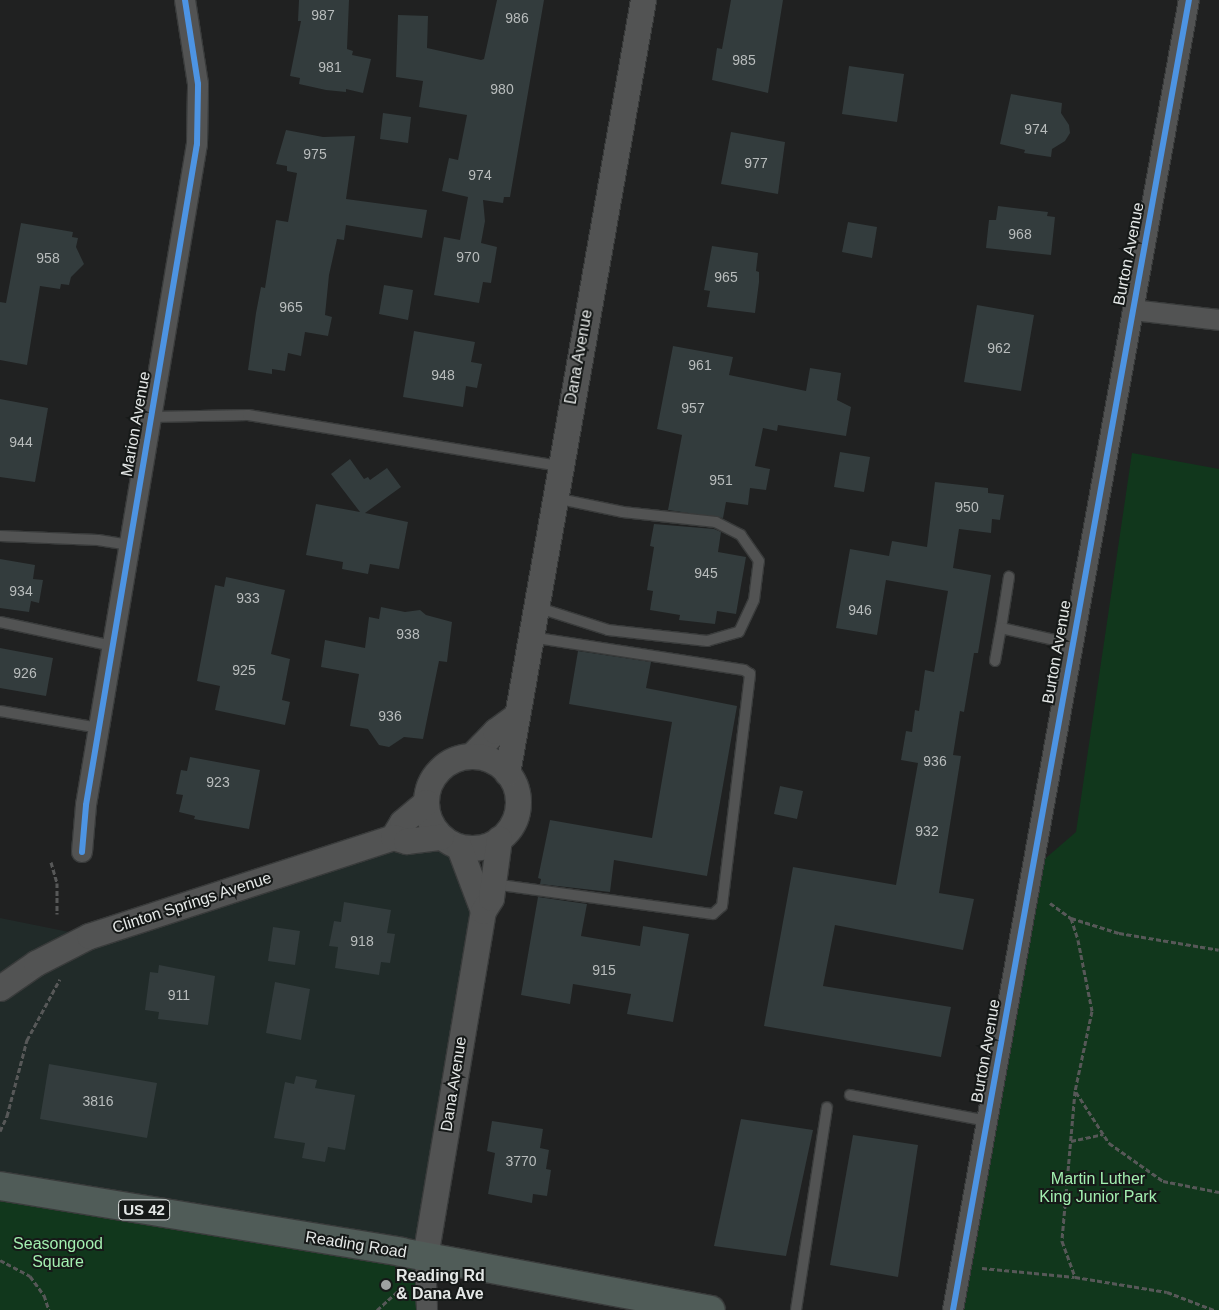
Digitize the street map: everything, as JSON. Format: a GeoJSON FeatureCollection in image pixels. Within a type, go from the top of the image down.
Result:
{"type":"FeatureCollection","features":[{"type":"Feature","properties":{"kind":"main road","name":"Reading Road"},"geometry":{"type":"LineString","coordinates":[[0,1186],[425,1257],[711,1310]]}},
{"type":"Feature","properties":{"kind":"street","name":"Marion Avenue"},"geometry":{"type":"LineString","coordinates":[[82,852],[99,728],[197,144],[198,84],[185,0]]}},
{"type":"Feature","properties":{"kind":"street","name":"Dana Avenue"},"geometry":{"type":"LineString","coordinates":[[507,773],[643,0]]}},
{"type":"Feature","properties":{"kind":"street","name":"Burton Avenue"},"geometry":{"type":"LineString","coordinates":[[953,1310],[1189,0]]}},
{"type":"Feature","properties":{"kind":"street"},"geometry":{"type":"LineString","coordinates":[[1133,310],[1219,320]]}},
{"type":"Feature","properties":{"kind":"street"},"geometry":{"type":"LineString","coordinates":[[471,756],[495,730],[517,715]]}},
{"type":"Feature","properties":{"kind":"street"},"geometry":{"type":"LineString","coordinates":[[450,842],[473,848],[499,839],[516,816],[518,801],[507,773],[485,758],[471,756],[451,762],[434,775],[426,802],[433,827],[450,842],[483,911]]}},
{"type":"Feature","properties":{"kind":"street"},"geometry":{"type":"LineString","coordinates":[[393,838],[402,822],[426,802]]}},
{"type":"Feature","properties":{"kind":"street","name":"Clinton Springs Avenue"},"geometry":{"type":"LineString","coordinates":[[0,988],[36,964],[89,936],[393,838],[406,842],[450,842]]}},
{"type":"Feature","properties":{"kind":"street","name":"Dana Avenue"},"geometry":{"type":"LineString","coordinates":[[425,1257],[483,911],[491,898],[499,839]]}},
{"type":"Feature","properties":{"kind":"street"},"geometry":{"type":"LineString","coordinates":[[425,1257],[427,1310]]}},
{"type":"Feature","properties":{"kind":"lane"},"geometry":{"type":"LineString","coordinates":[[151,417],[248,415],[560,466]]}},
{"type":"Feature","properties":{"kind":"lane"},"geometry":{"type":"LineString","coordinates":[[535,607],[608,630],[707,641],[739,632],[754,600],[759,561],[741,536],[716,522],[623,512],[554,498]]}},
{"type":"Feature","properties":{"kind":"lane"},"geometry":{"type":"LineString","coordinates":[[0,536],[98,540],[130,545]]}},
{"type":"Feature","properties":{"kind":"lane"},"geometry":{"type":"LineString","coordinates":[[996,661],[1010,576]]}},
{"type":"Feature","properties":{"kind":"lane"},"geometry":{"type":"LineString","coordinates":[[0,622],[113,646]]}},
{"type":"Feature","properties":{"kind":"lane"},"geometry":{"type":"LineString","coordinates":[[1001,628],[1073,644]]}},
{"type":"Feature","properties":{"kind":"lane"},"geometry":{"type":"LineString","coordinates":[[493,884],[713,914],[722,906],[750,674],[744,670],[530,637]]}},
{"type":"Feature","properties":{"kind":"lane"},"geometry":{"type":"LineString","coordinates":[[0,711],[99,728]]}},
{"type":"Feature","properties":{"kind":"lane"},"geometry":{"type":"LineString","coordinates":[[850,1095],[987,1121]]}},
{"type":"Feature","properties":{"kind":"lane"},"geometry":{"type":"LineString","coordinates":[[796,1310],[827,1107]]}},
{"type":"Feature","properties":{"kind":"path"},"geometry":{"type":"LineString","coordinates":[[51,862],[57,883],[58,914]]}},
{"type":"Feature","properties":{"kind":"path"},"geometry":{"type":"LineString","coordinates":[[1029,889],[1071,918],[1119,933],[1219,950]]}},
{"type":"Feature","properties":{"kind":"path"},"geometry":{"type":"LineString","coordinates":[[1071,918],[1078,940],[1092,1011],[1075,1091],[1062,1241],[1076,1277]]}},
{"type":"Feature","properties":{"kind":"path"},"geometry":{"type":"LineString","coordinates":[[0,1131],[7,1116],[27,1040],[62,976]]}},
{"type":"Feature","properties":{"kind":"path"},"geometry":{"type":"LineString","coordinates":[[1075,1091],[1109,1144],[1163,1181],[1219,1192]]}},
{"type":"Feature","properties":{"kind":"path"},"geometry":{"type":"LineString","coordinates":[[1071,1141],[1103,1134]]}},
{"type":"Feature","properties":{"kind":"path"},"geometry":{"type":"LineString","coordinates":[[0,1260],[30,1276],[44,1295],[49,1310]]}},
{"type":"Feature","properties":{"kind":"path"},"geometry":{"type":"LineString","coordinates":[[961,1266],[1076,1277],[1167,1292],[1214,1310]]}},
{"type":"Feature","properties":{"kind":"path"},"geometry":{"type":"LineString","coordinates":[[377,1310],[398,1290]]}},
{"type":"Feature","properties":{"kind":"shaded area"},"geometry":{"type":"Polygon","coordinates":[[[441,837],[476,891],[425,1257],[0,1186],[0,918],[89,936],[236,889],[441,837]]]}},
{"type":"Feature","properties":{"kind":"green space","name":"Martin Luther King Junior Park"},"geometry":{"type":"Polygon","coordinates":[[[1132,453],[1219,469],[1219,1310],[953,1310],[1032,870],[1076,832],[1132,453]]]}},
{"type":"Feature","properties":{"kind":"green space","name":"Seasongood Square"},"geometry":{"type":"Polygon","coordinates":[[[0,1186],[425,1257],[427,1310],[0,1310],[0,1186]]]}},
{"type":"Feature","properties":{"kind":"building"},"geometry":{"type":"Polygon","coordinates":[[[299,0],[349,0],[347,49],[353,51],[352,55],[371,59],[363,93],[346,89],[346,92],[326,90],[299,84],[300,78],[290,76],[301,21],[298,21],[299,0]]]}},
{"type":"Feature","properties":{"kind":"building"},"geometry":{"type":"Polygon","coordinates":[[[497,0],[544,0],[510,197],[504,197],[503,203],[483,200],[485,221],[481,243],[497,247],[491,283],[483,282],[479,303],[434,295],[444,237],[460,240],[468,197],[442,191],[449,158],[458,160],[467,115],[419,107],[423,81],[396,77],[398,15],[428,16],[427,48],[481,60],[484,59],[497,0]]]}},
{"type":"Feature","properties":{"kind":"building"},"geometry":{"type":"Polygon","coordinates":[[[731,0],[783,0],[768,93],[712,80],[717,48],[722,49],[731,0]]]}},
{"type":"Feature","properties":{"kind":"building"},"geometry":{"type":"Polygon","coordinates":[[[849,66],[904,74],[897,122],[842,114],[849,66]]]}},
{"type":"Feature","properties":{"kind":"building"},"geometry":{"type":"Polygon","coordinates":[[[1011,94],[1062,103],[1061,113],[1069,125],[1070,133],[1065,141],[1052,149],[1051,157],[1024,153],[1025,150],[1000,144],[1011,94]]]}},
{"type":"Feature","properties":{"kind":"building"},"geometry":{"type":"Polygon","coordinates":[[[383,113],[411,117],[408,143],[380,139],[383,113]]]}},
{"type":"Feature","properties":{"kind":"building"},"geometry":{"type":"Polygon","coordinates":[[[286,130],[323,137],[355,136],[346,199],[427,210],[422,238],[346,225],[344,240],[337,239],[329,275],[325,315],[332,317],[328,336],[305,332],[301,356],[288,353],[285,371],[272,369],[272,374],[248,370],[256,313],[261,287],[265,288],[276,220],[288,222],[297,173],[287,171],[287,166],[276,164],[286,130]]]}},
{"type":"Feature","properties":{"kind":"building"},"geometry":{"type":"Polygon","coordinates":[[[731,132],[785,142],[778,194],[721,184],[731,132]]]}},
{"type":"Feature","properties":{"kind":"building"},"geometry":{"type":"Polygon","coordinates":[[[998,206],[1048,212],[1047,216],[1055,217],[1051,255],[986,248],[989,220],[996,220],[998,206]]]}},
{"type":"Feature","properties":{"kind":"building"},"geometry":{"type":"Polygon","coordinates":[[[848,222],[877,227],[872,258],[842,252],[848,222]]]}},
{"type":"Feature","properties":{"kind":"building"},"geometry":{"type":"Polygon","coordinates":[[[21,223],[73,232],[72,237],[78,238],[76,247],[84,264],[71,277],[69,285],[61,284],[60,289],[40,286],[27,365],[0,360],[0,302],[6,303],[21,223]]]}},
{"type":"Feature","properties":{"kind":"building"},"geometry":{"type":"Polygon","coordinates":[[[712,246],[758,253],[756,271],[759,272],[759,282],[755,313],[707,307],[710,291],[704,290],[712,246]]]}},
{"type":"Feature","properties":{"kind":"building"},"geometry":{"type":"Polygon","coordinates":[[[384,285],[413,290],[408,320],[379,314],[384,285]]]}},
{"type":"Feature","properties":{"kind":"building"},"geometry":{"type":"Polygon","coordinates":[[[977,305],[1034,315],[1021,391],[964,382],[977,305]]]}},
{"type":"Feature","properties":{"kind":"building"},"geometry":{"type":"Polygon","coordinates":[[[414,331],[475,342],[471,362],[482,364],[477,388],[466,386],[463,407],[403,397],[414,331]]]}},
{"type":"Feature","properties":{"kind":"building"},"geometry":{"type":"Polygon","coordinates":[[[673,346],[733,357],[729,375],[806,391],[810,368],[841,373],[837,400],[851,407],[846,436],[778,425],[777,431],[763,428],[755,466],[770,469],[766,490],[750,488],[748,505],[726,502],[723,518],[668,510],[682,435],[657,429],[673,346]]]}},
{"type":"Feature","properties":{"kind":"building"},"geometry":{"type":"Polygon","coordinates":[[[0,399],[48,408],[35,482],[0,477],[0,399]]]}},
{"type":"Feature","properties":{"kind":"building"},"geometry":{"type":"Polygon","coordinates":[[[840,452],[870,457],[864,492],[834,487],[840,452]]]}},
{"type":"Feature","properties":{"kind":"building"},"geometry":{"type":"Polygon","coordinates":[[[350,459],[364,479],[368,477],[370,480],[387,468],[401,487],[365,513],[408,522],[399,569],[370,564],[368,574],[342,569],[343,562],[306,555],[316,504],[360,512],[331,474],[350,459]]]}},
{"type":"Feature","properties":{"kind":"building"},"geometry":{"type":"Polygon","coordinates":[[[935,482],[988,488],[988,493],[1004,495],[1000,520],[992,519],[991,533],[959,529],[953,568],[991,575],[978,653],[974,653],[964,712],[960,711],[953,755],[961,756],[939,893],[974,899],[963,950],[835,925],[823,986],[951,1007],[941,1057],[764,1026],[793,867],[896,885],[918,763],[901,760],[906,731],[912,732],[915,710],[919,711],[925,670],[934,672],[948,591],[886,580],[877,635],[836,628],[850,549],[889,556],[892,541],[927,547],[935,482]]]}},
{"type":"Feature","properties":{"kind":"building"},"geometry":{"type":"Polygon","coordinates":[[[654,524],[714,529],[721,532],[718,552],[746,557],[736,614],[717,611],[715,624],[679,620],[680,615],[650,610],[653,591],[647,590],[654,547],[650,546],[654,524]]]}},
{"type":"Feature","properties":{"kind":"building"},"geometry":{"type":"Polygon","coordinates":[[[0,559],[35,565],[33,579],[43,580],[39,603],[31,601],[29,612],[0,608],[0,559]]]}},
{"type":"Feature","properties":{"kind":"building"},"geometry":{"type":"Polygon","coordinates":[[[226,577],[285,590],[271,654],[290,659],[282,700],[290,702],[285,725],[215,710],[220,686],[197,681],[215,585],[224,587],[226,577]]]}},
{"type":"Feature","properties":{"kind":"building"},"geometry":{"type":"Polygon","coordinates":[[[381,607],[405,612],[420,610],[426,615],[452,622],[447,662],[439,661],[423,739],[404,737],[389,747],[379,745],[368,729],[350,726],[359,674],[321,667],[325,640],[365,648],[369,617],[379,619],[381,607]]]}},
{"type":"Feature","properties":{"kind":"building"},"geometry":{"type":"Polygon","coordinates":[[[0,648],[53,658],[46,696],[0,688],[0,648]]]}},
{"type":"Feature","properties":{"kind":"building"},"geometry":{"type":"Polygon","coordinates":[[[578,651],[651,662],[646,688],[737,706],[707,876],[614,860],[610,892],[540,884],[541,879],[538,878],[550,820],[652,838],[672,722],[569,704],[578,651]]]}},
{"type":"Feature","properties":{"kind":"building"},"geometry":{"type":"Polygon","coordinates":[[[190,757],[260,770],[249,829],[194,819],[195,816],[179,812],[183,795],[176,794],[181,770],[187,771],[190,757]]]}},
{"type":"Feature","properties":{"kind":"building"},"geometry":{"type":"Polygon","coordinates":[[[780,786],[803,791],[797,819],[774,814],[780,786]]]}},
{"type":"Feature","properties":{"kind":"building"},"geometry":{"type":"Polygon","coordinates":[[[538,897],[587,904],[581,936],[640,946],[643,926],[689,934],[673,1022],[627,1014],[631,994],[573,984],[570,1004],[521,995],[538,897]]]}},
{"type":"Feature","properties":{"kind":"building"},"geometry":{"type":"Polygon","coordinates":[[[344,902],[391,910],[387,933],[395,934],[390,963],[381,962],[379,975],[335,968],[338,947],[329,946],[334,921],[341,922],[344,902]]]}},
{"type":"Feature","properties":{"kind":"building"},"geometry":{"type":"Polygon","coordinates":[[[273,927],[300,931],[295,965],[268,961],[273,927]]]}},
{"type":"Feature","properties":{"kind":"building"},"geometry":{"type":"Polygon","coordinates":[[[159,965],[215,976],[208,1025],[158,1019],[159,1012],[145,1010],[150,972],[158,973],[159,965]]]}},
{"type":"Feature","properties":{"kind":"building"},"geometry":{"type":"Polygon","coordinates":[[[275,982],[310,989],[301,1040],[266,1033],[275,982]]]}},
{"type":"Feature","properties":{"kind":"building"},"geometry":{"type":"Polygon","coordinates":[[[49,1064],[157,1083],[147,1138],[40,1119],[49,1064]]]}},
{"type":"Feature","properties":{"kind":"building"},"geometry":{"type":"Polygon","coordinates":[[[296,1076],[317,1080],[315,1088],[355,1095],[345,1150],[328,1147],[325,1162],[302,1158],[305,1143],[274,1138],[285,1082],[294,1084],[296,1076]]]}},
{"type":"Feature","properties":{"kind":"building"},"geometry":{"type":"Polygon","coordinates":[[[741,1119],[813,1130],[786,1256],[714,1246],[741,1119]]]}},
{"type":"Feature","properties":{"kind":"building"},"geometry":{"type":"Polygon","coordinates":[[[492,1121],[543,1129],[540,1148],[549,1150],[546,1169],[551,1170],[547,1196],[533,1194],[532,1203],[488,1194],[495,1153],[487,1151],[492,1121]]]}},
{"type":"Feature","properties":{"kind":"building"},"geometry":{"type":"Polygon","coordinates":[[[853,1135],[918,1145],[898,1277],[830,1265],[853,1135]]]}},
{"type":"Feature","properties":{"kind":"cycle path"},"geometry":{"type":"LineString","coordinates":[[82,852],[86,805],[197,144],[198,84],[185,0]]}},
{"type":"Feature","properties":{"kind":"cycle path"},"geometry":{"type":"LineString","coordinates":[[953,1310],[1189,0]]}},
{"type":"Feature","properties":{"kind":"place","name":"Reading Rd & Dana Ave"},"geometry":{"type":"Point","coordinates":[386,1285]}}]}
